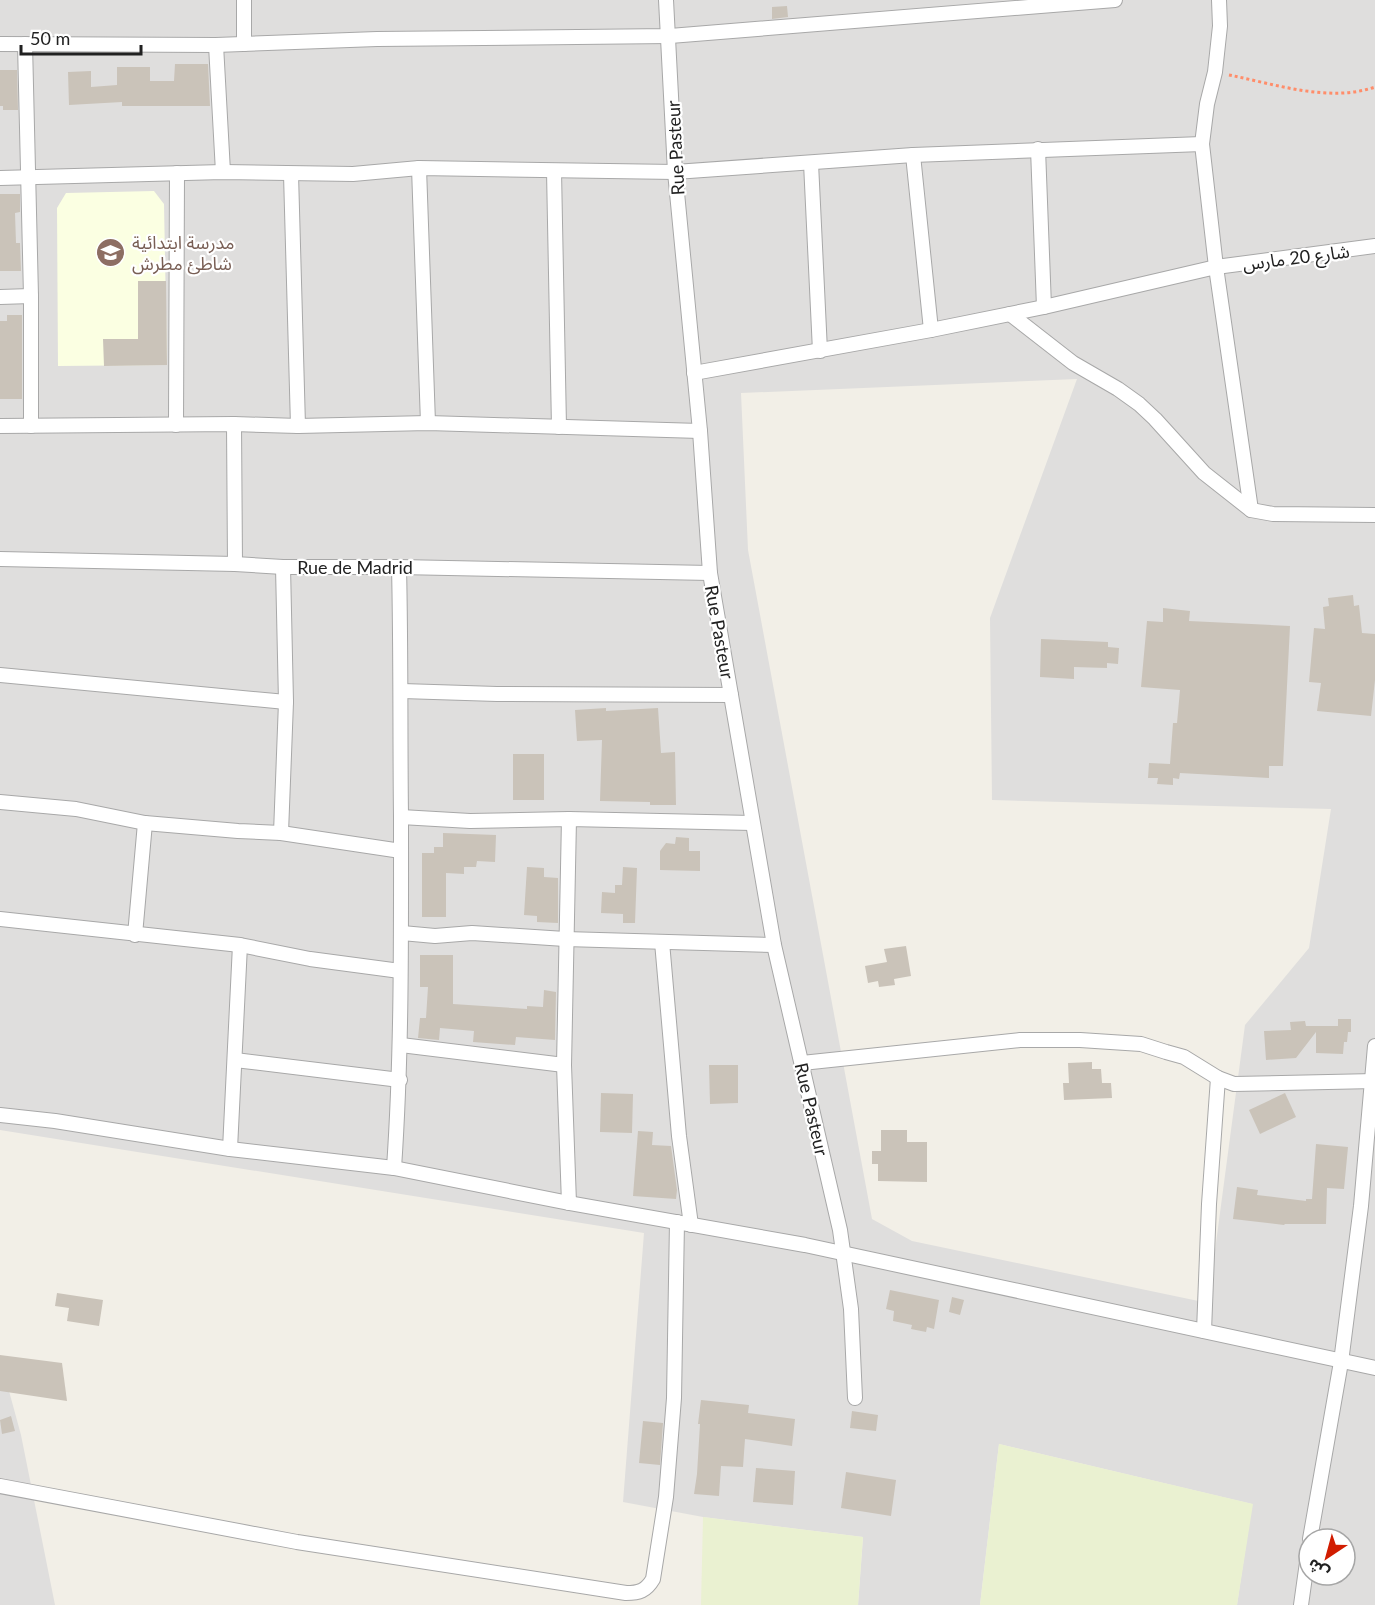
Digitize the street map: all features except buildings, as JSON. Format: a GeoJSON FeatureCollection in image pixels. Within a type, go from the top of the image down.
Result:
{"type":"FeatureCollection","features":[{"type":"Feature","properties":{"kind":"street"},"geometry":{"type":"LineString","coordinates":[[244,0],[244,44]]}},
{"type":"Feature","properties":{"kind":"street","name":"Rue Pasteur"},"geometry":{"type":"LineString","coordinates":[[666,0],[670,36],[675,172],[700,431],[710,573],[774,945],[844,1253],[851,1320],[855,1398]]}},
{"type":"Feature","properties":{"kind":"street"},"geometry":{"type":"LineString","coordinates":[[0,44],[216,45],[377,39],[670,36],[1115,0]]}},
{"type":"Feature","properties":{"kind":"street"},"geometry":{"type":"LineString","coordinates":[[1219,0],[1220,26],[1215,72],[1207,104],[1202,144],[1216,267],[1251,510]]}},
{"type":"Feature","properties":{"kind":"street"},"geometry":{"type":"LineString","coordinates":[[25,44],[31,296],[31,426]]}},
{"type":"Feature","properties":{"kind":"street"},"geometry":{"type":"LineString","coordinates":[[216,45],[223,172]]}},
{"type":"Feature","properties":{"kind":"street"},"geometry":{"type":"LineString","coordinates":[[0,178],[223,172],[353,174],[419,168],[675,172],[913,155],[1202,144]]}},
{"type":"Feature","properties":{"kind":"street"},"geometry":{"type":"LineString","coordinates":[[1038,149],[1044,307]]}},
{"type":"Feature","properties":{"kind":"street"},"geometry":{"type":"LineString","coordinates":[[913,155],[931,330]]}},
{"type":"Feature","properties":{"kind":"street"},"geometry":{"type":"LineString","coordinates":[[811,163],[820,351]]}},
{"type":"Feature","properties":{"kind":"street"},"geometry":{"type":"LineString","coordinates":[[419,168],[428,423]]}},
{"type":"Feature","properties":{"kind":"street"},"geometry":{"type":"LineString","coordinates":[[554,171],[559,426]]}},
{"type":"Feature","properties":{"kind":"street"},"geometry":{"type":"LineString","coordinates":[[176,425],[177,173]]}},
{"type":"Feature","properties":{"kind":"street"},"geometry":{"type":"LineString","coordinates":[[291,174],[298,426]]}},
{"type":"Feature","properties":{"kind":"street","name":"شارع 20 مارس"},"geometry":{"type":"LineString","coordinates":[[694,373],[1010,314],[1216,267],[1375,246]]}},
{"type":"Feature","properties":{"kind":"street"},"geometry":{"type":"LineString","coordinates":[[0,297],[31,296]]}},
{"type":"Feature","properties":{"kind":"street"},"geometry":{"type":"LineString","coordinates":[[1010,314],[1073,363],[1139,404],[1204,473],[1251,510],[1273,514],[1375,515]]}},
{"type":"Feature","properties":{"kind":"street"},"geometry":{"type":"LineString","coordinates":[[0,426],[234,424],[298,426],[428,423],[700,431]]}},
{"type":"Feature","properties":{"kind":"street"},"geometry":{"type":"LineString","coordinates":[[234,424],[235,564]]}},
{"type":"Feature","properties":{"kind":"street","name":"Rue de Madrid"},"geometry":{"type":"LineString","coordinates":[[0,559],[283,567],[710,573]]}},
{"type":"Feature","properties":{"kind":"street"},"geometry":{"type":"LineString","coordinates":[[281,833],[286,702],[283,567]]}},
{"type":"Feature","properties":{"kind":"street"},"geometry":{"type":"LineString","coordinates":[[394,1168],[400,1080],[402,933],[402,691],[399,567]]}},
{"type":"Feature","properties":{"kind":"street"},"geometry":{"type":"LineString","coordinates":[[0,675],[286,702]]}},
{"type":"Feature","properties":{"kind":"street"},"geometry":{"type":"LineString","coordinates":[[402,691],[731,695]]}},
{"type":"Feature","properties":{"kind":"street"},"geometry":{"type":"LineString","coordinates":[[0,802],[76,809],[145,823],[281,833],[401,851]]}},
{"type":"Feature","properties":{"kind":"street"},"geometry":{"type":"LineString","coordinates":[[401,817],[470,821],[569,819],[752,823]]}},
{"type":"Feature","properties":{"kind":"street"},"geometry":{"type":"LineString","coordinates":[[569,819],[564,1065],[569,1203]]}},
{"type":"Feature","properties":{"kind":"street"},"geometry":{"type":"LineString","coordinates":[[135,935],[145,823]]}},
{"type":"Feature","properties":{"kind":"street"},"geometry":{"type":"LineString","coordinates":[[0,919],[240,945],[310,959],[400,971]]}},
{"type":"Feature","properties":{"kind":"street"},"geometry":{"type":"LineString","coordinates":[[402,933],[435,936],[472,933],[565,939],[774,945]]}},
{"type":"Feature","properties":{"kind":"street"},"geometry":{"type":"LineString","coordinates":[[662,942],[680,1136],[691,1225]]}},
{"type":"Feature","properties":{"kind":"street"},"geometry":{"type":"LineString","coordinates":[[230,1149],[240,945]]}},
{"type":"Feature","properties":{"kind":"street"},"geometry":{"type":"LineString","coordinates":[[802,1063],[1020,1040],[1080,1040],[1140,1044],[1184,1057],[1218,1078],[1234,1084],[1374,1082]]}},
{"type":"Feature","properties":{"kind":"street"},"geometry":{"type":"LineString","coordinates":[[401,1046],[564,1065]]}},
{"type":"Feature","properties":{"kind":"street"},"geometry":{"type":"LineString","coordinates":[[1312,1527],[1368,1207],[1375,1046]]}},
{"type":"Feature","properties":{"kind":"street"},"geometry":{"type":"LineString","coordinates":[[235,1060],[400,1080]]}},
{"type":"Feature","properties":{"kind":"street"},"geometry":{"type":"LineString","coordinates":[[1204,1331],[1209,1204],[1218,1078]]}},
{"type":"Feature","properties":{"kind":"street"},"geometry":{"type":"LineString","coordinates":[[0,1115],[55,1121],[230,1149],[394,1168],[569,1203],[844,1253],[1375,1368]]}},
{"type":"Feature","properties":{"kind":"street"},"geometry":{"type":"LineString","coordinates":[[0,1485],[297,1542],[626,1593],[642,1592],[653,1580],[666,1497],[674,1398],[677,1222]]}},
{"type":"Feature","properties":{"kind":"street"},"geometry":{"type":"LineString","coordinates":[[1302,1605],[1304,1587]]}},
{"type":"Feature","properties":{"kind":"path"},"geometry":{"type":"LineString","coordinates":[[1215,72],[1322,93],[1363,91],[1375,87]]}},
{"type":"Feature","properties":{"kind":"shaded area"},"geometry":{"type":"Polygon","coordinates":[[[0,0],[1375,0],[1375,1605],[1237,1605],[1252,1504],[999,1444],[980,1605],[858,1605],[863,1537],[703,1517],[623,1502],[644,1233],[0,1130],[0,0]],[[1077,379],[741,393],[748,550],[872,1219],[912,1241],[1208,1303],[1245,1025],[1309,948],[1331,809],[992,800],[990,618],[1077,379]]]}},
{"type":"Feature","properties":{"kind":"shaded area","name":"مدرسة ابتدائية شاطئ مطرش"},"geometry":{"type":"Polygon","coordinates":[[[154,191],[164,204],[167,365],[58,366],[57,208],[66,193],[154,191]]]}},
{"type":"Feature","properties":{"kind":"shaded area"},"geometry":{"type":"Polygon","coordinates":[[[0,1358],[21,1435],[55,1605],[0,1605],[0,1358]]]}},
{"type":"Feature","properties":{"kind":"shaded area"},"geometry":{"type":"Polygon","coordinates":[[[999,1444],[1253,1504],[1237,1605],[980,1605],[999,1444]]]}},
{"type":"Feature","properties":{"kind":"shaded area"},"geometry":{"type":"Polygon","coordinates":[[[703,1517],[863,1537],[858,1605],[701,1605],[703,1517]]]}},
{"type":"Feature","properties":{"kind":"place","name":"مدرسة ابتدائية شاطئ مطرش"},"geometry":{"type":"Point","coordinates":[111,252]}}]}
